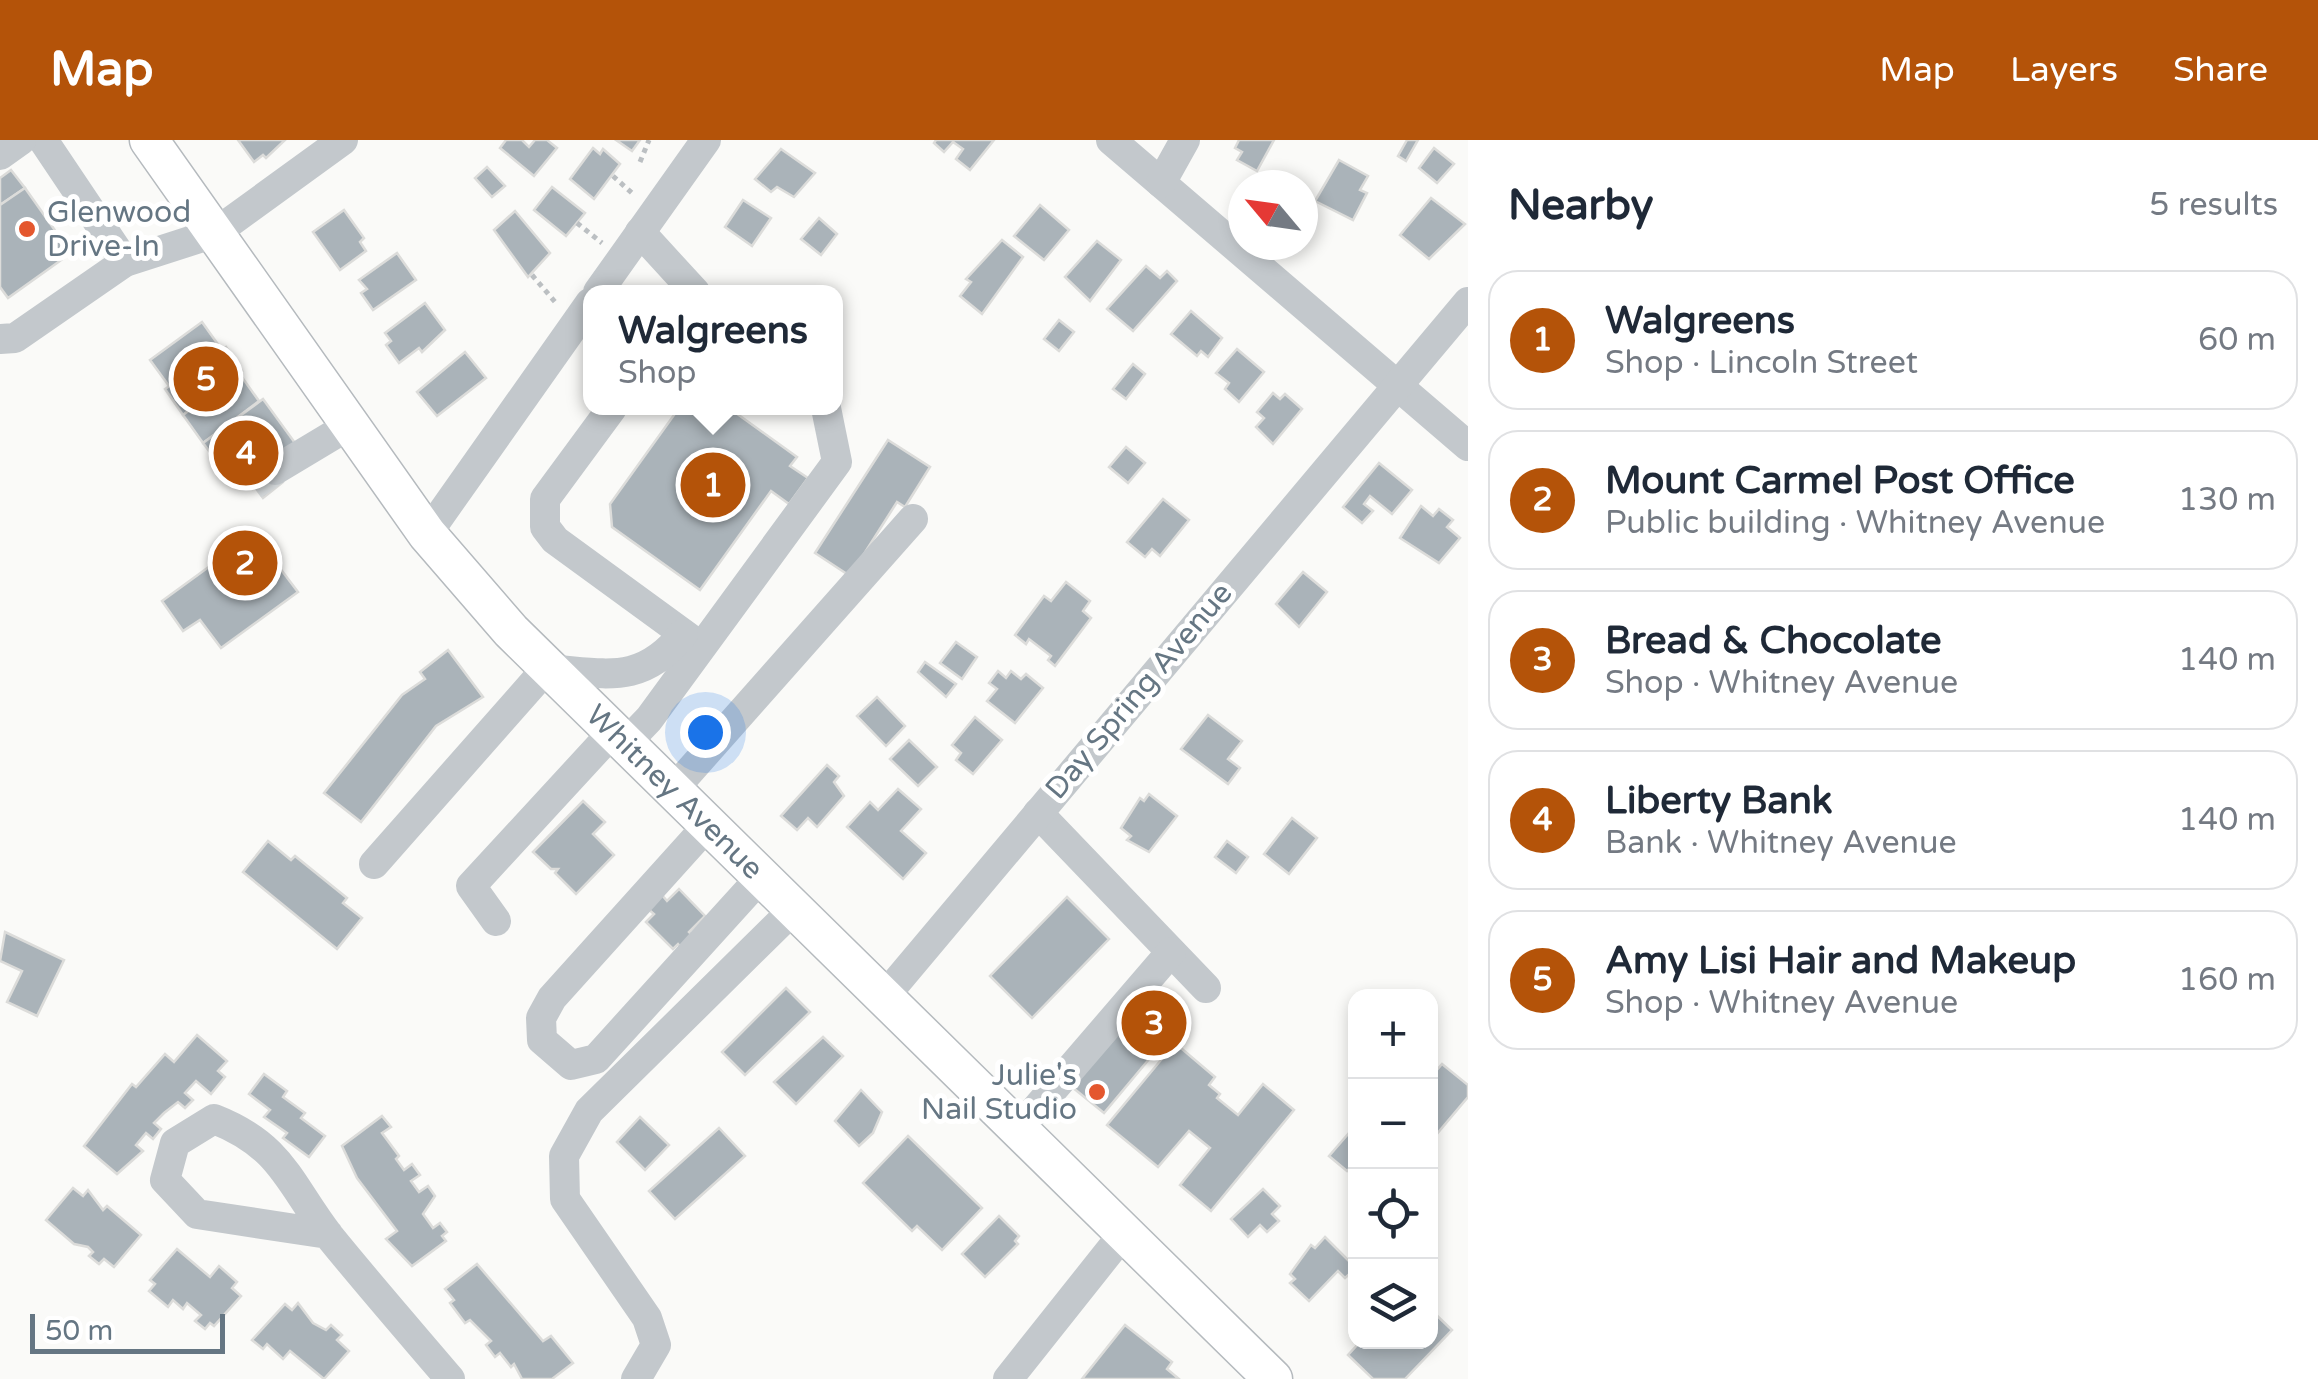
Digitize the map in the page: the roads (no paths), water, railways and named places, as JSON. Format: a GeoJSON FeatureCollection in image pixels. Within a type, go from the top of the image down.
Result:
{"type":"FeatureCollection","features":[{"type":"Feature","properties":{"kind":"main road","name":"Whitney Avenue"},"geometry":{"type":"LineString","coordinates":[[149,140],[427,534],[546,669],[1274,1379]]}},
{"type":"Feature","properties":{"kind":"street"},"geometry":{"type":"LineString","coordinates":[[0,155],[21,140]]}},
{"type":"Feature","properties":{"kind":"street"},"geometry":{"type":"LineString","coordinates":[[43,140],[125,262]]}},
{"type":"Feature","properties":{"kind":"street"},"geometry":{"type":"LineString","coordinates":[[0,339],[15,338],[125,262],[215,234],[343,140]]}},
{"type":"Feature","properties":{"kind":"street"},"geometry":{"type":"LineString","coordinates":[[603,285],[706,140]]}},
{"type":"Feature","properties":{"kind":"street"},"geometry":{"type":"LineString","coordinates":[[1111,140],[1468,446]]}},
{"type":"Feature","properties":{"kind":"street"},"geometry":{"type":"LineString","coordinates":[[1161,183],[1185,140]]}},
{"type":"Feature","properties":{"kind":"street"},"geometry":{"type":"LineString","coordinates":[[640,232],[689,285]]}},
{"type":"Feature","properties":{"kind":"street","name":"Day Spring Avenue"},"geometry":{"type":"LineString","coordinates":[[884,997],[1468,302]]}},
{"type":"Feature","properties":{"kind":"street"},"geometry":{"type":"LineString","coordinates":[[427,534],[583,313]]}},
{"type":"Feature","properties":{"kind":"street"},"geometry":{"type":"LineString","coordinates":[[607,415],[545,499],[544,527],[555,540],[692,640]]}},
{"type":"Feature","properties":{"kind":"street"},"geometry":{"type":"LineString","coordinates":[[496,921],[471,886],[618,739],[692,640],[837,462],[829,415]]}},
{"type":"Feature","properties":{"kind":"street"},"geometry":{"type":"LineString","coordinates":[[275,470],[350,425]]}},
{"type":"Feature","properties":{"kind":"street"},"geometry":{"type":"LineString","coordinates":[[672,792],[913,518]]}},
{"type":"Feature","properties":{"kind":"street"},"geometry":{"type":"LineString","coordinates":[[374,864],[546,669],[634,673],[692,640]]}},
{"type":"Feature","properties":{"kind":"street"},"geometry":{"type":"LineString","coordinates":[[1038,812],[1206,988]]}},
{"type":"Feature","properties":{"kind":"street"},"geometry":{"type":"LineString","coordinates":[[707,826],[552,998],[540,1018],[542,1040],[571,1065],[596,1058],[760,878]]}},
{"type":"Feature","properties":{"kind":"street"},"geometry":{"type":"LineString","coordinates":[[636,1379],[656,1345],[647,1318],[565,1200],[564,1156],[589,1111],[794,910]]}},
{"type":"Feature","properties":{"kind":"street"},"geometry":{"type":"LineString","coordinates":[[1018,1130],[1171,952]]}},
{"type":"Feature","properties":{"kind":"street"},"geometry":{"type":"LineString","coordinates":[[328,1234],[197,1214],[165,1180],[175,1143],[214,1118],[244,1131],[284,1166],[328,1234],[450,1379]]}},
{"type":"Feature","properties":{"kind":"street"},"geometry":{"type":"LineString","coordinates":[[1008,1379],[1124,1233]]}},
{"type":"Feature","properties":{"kind":"tunnel"},"geometry":{"type":"LineString","coordinates":[[253,485],[275,470]]}},
{"type":"Feature","properties":{"kind":"place","name":"Glenwood Drive-In"},"geometry":{"type":"Point","coordinates":[27,229]}},
{"type":"Feature","properties":{"kind":"place","name":"Amy Lisi Hair and Makeup"},"geometry":{"type":"Point","coordinates":[206,379]}},
{"type":"Feature","properties":{"kind":"place","name":"Liberty Bank"},"geometry":{"type":"Point","coordinates":[246,453]}},
{"type":"Feature","properties":{"kind":"place","name":"Walgreens"},"geometry":{"type":"Point","coordinates":[713,485]}},
{"type":"Feature","properties":{"kind":"place","name":"Mount Carmel Post Office"},"geometry":{"type":"Point","coordinates":[245,563]}},
{"type":"Feature","properties":{"kind":"place","name":"Bread & Chocolate"},"geometry":{"type":"Point","coordinates":[1154,1023]}},
{"type":"Feature","properties":{"kind":"place","name":"Julie's Nail Studio"},"geometry":{"type":"Point","coordinates":[1097,1092]}}]}
